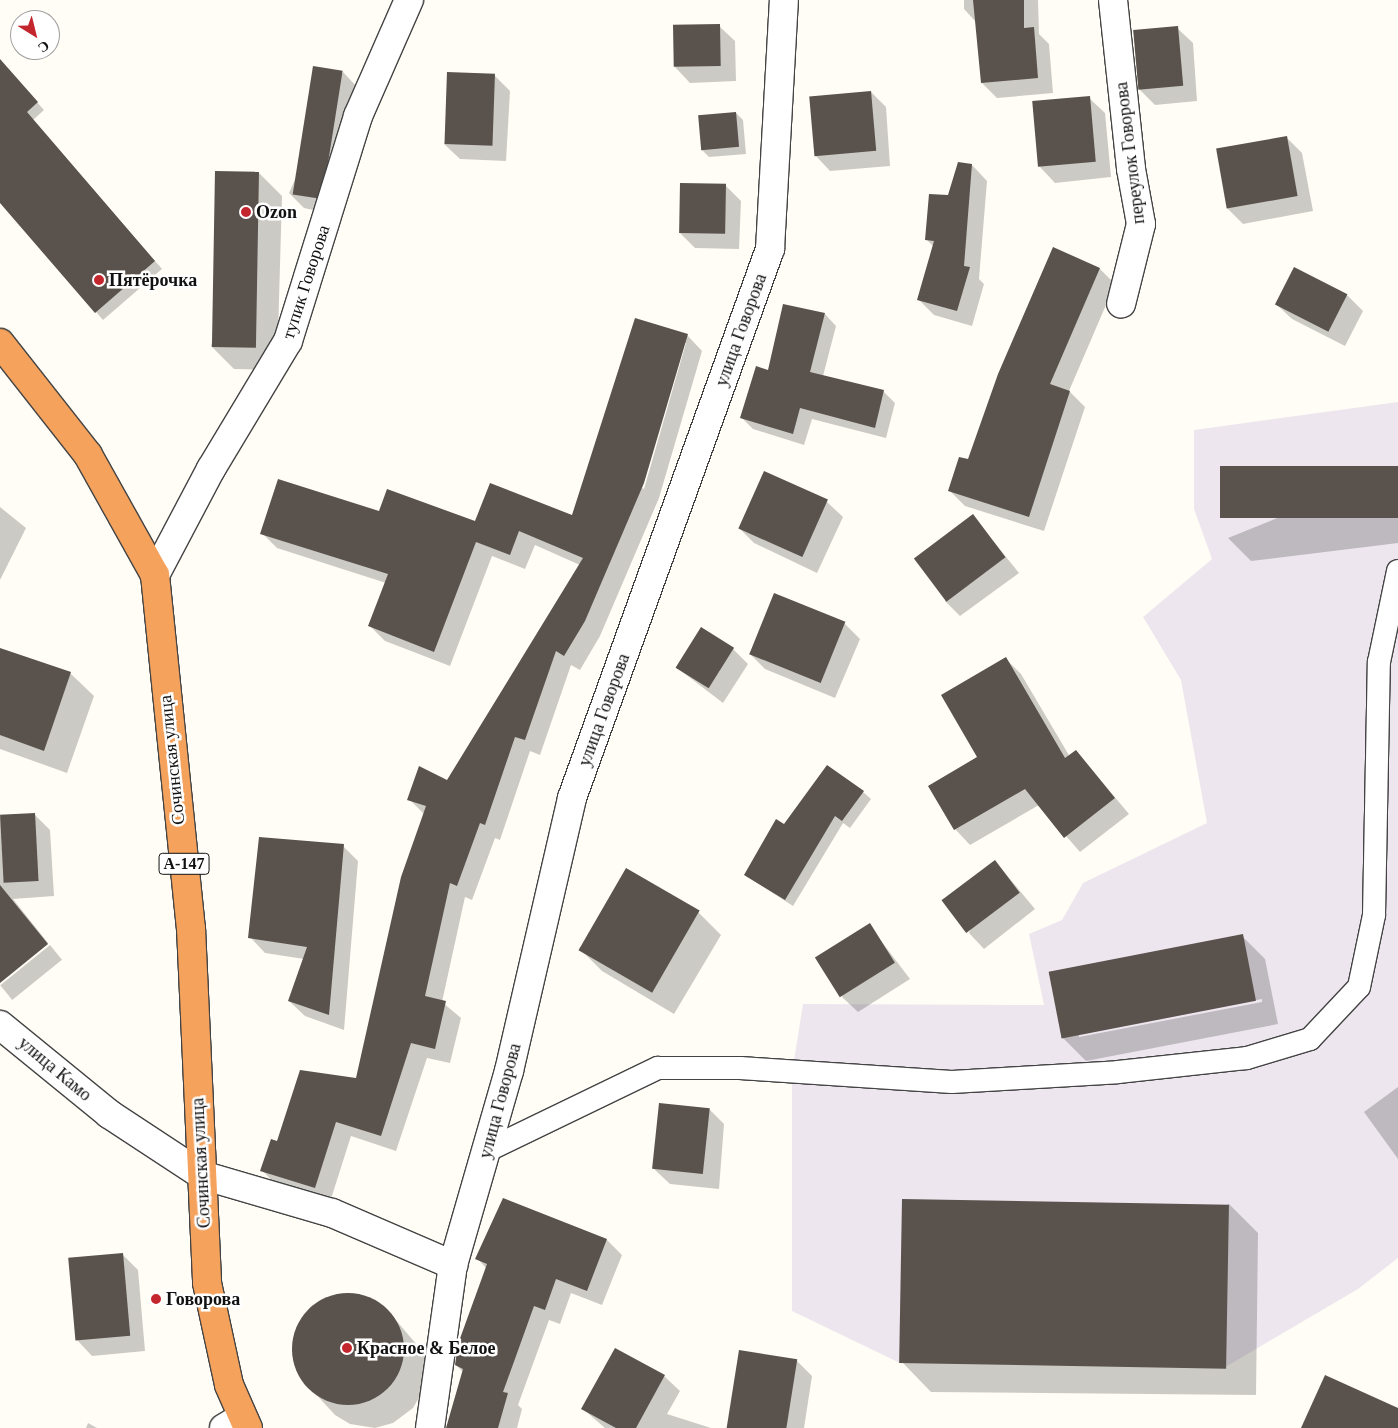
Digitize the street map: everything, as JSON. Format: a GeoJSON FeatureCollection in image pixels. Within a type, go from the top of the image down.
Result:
{"type":"FeatureCollection","features":[{"type":"Feature","properties":{"kind":"highway","name":"Сочинская улица"},"geometry":{"type":"LineString","coordinates":[[0,343],[32,378],[88,454],[156,575],[191,928],[207,1283],[238,1424]]}},
{"type":"Feature","properties":{"kind":"street","name":"тупик Говорова"},"geometry":{"type":"LineString","coordinates":[[156,575],[211,469],[288,341],[358,116],[409,0]]}},
{"type":"Feature","properties":{"kind":"street","name":"улица Говорова"},"geometry":{"type":"LineString","coordinates":[[430,1428],[453,1265],[488,1150],[572,798],[770,249],[784,0]]}},
{"type":"Feature","properties":{"kind":"street","name":"переулок Говорова"},"geometry":{"type":"LineString","coordinates":[[1113,0],[1131,169],[1142,224],[1121,304]]}},
{"type":"Feature","properties":{"kind":"street","name":"улица Камо"},"geometry":{"type":"LineString","coordinates":[[0,1025],[109,1114],[202,1175],[332,1213],[453,1265]]}},
{"type":"Feature","properties":{"kind":"lane"},"geometry":{"type":"LineString","coordinates":[[488,1150],[658,1068],[740,1068],[952,1082],[1118,1072],[1247,1058],[1310,1039],[1359,987],[1374,915],[1379,662],[1398,571]]}},
{"type":"Feature","properties":{"kind":"shaded area"},"geometry":{"type":"Polygon","coordinates":[[[1398,402],[1398,1258],[1358,1289],[1227,1366],[900,1363],[792,1311],[792,1073],[803,1004],[1044,1005],[1029,934],[1062,920],[1083,883],[1207,823],[1181,680],[1143,617],[1212,559],[1194,509],[1194,430],[1398,402]]]}},
{"type":"Feature","properties":{"kind":"building"},"geometry":{"type":"Polygon","coordinates":[[[973,0],[1024,0],[1024,28],[1034,27],[1038,78],[981,83],[973,0]]]}},
{"type":"Feature","properties":{"kind":"building"},"geometry":{"type":"Polygon","coordinates":[[[720,24],[721,66],[674,67],[673,25],[720,24]]]}},
{"type":"Feature","properties":{"kind":"building"},"geometry":{"type":"Polygon","coordinates":[[[1178,26],[1183,86],[1138,90],[1133,30],[1178,26]]]}},
{"type":"Feature","properties":{"kind":"building"},"geometry":{"type":"Polygon","coordinates":[[[0,59],[38,102],[27,112],[155,261],[95,313],[0,203],[0,59]]]}},
{"type":"Feature","properties":{"kind":"building"},"geometry":{"type":"Polygon","coordinates":[[[313,66],[343,71],[322,199],[293,194],[313,66]]]}},
{"type":"Feature","properties":{"kind":"building"},"geometry":{"type":"Polygon","coordinates":[[[447,72],[495,74],[492,146],[444,144],[447,72]]]}},
{"type":"Feature","properties":{"kind":"building"},"geometry":{"type":"Polygon","coordinates":[[[871,91],[876,151],[814,156],[809,96],[871,91]]]}},
{"type":"Feature","properties":{"kind":"building"},"geometry":{"type":"Polygon","coordinates":[[[1090,96],[1096,162],[1038,167],[1032,101],[1090,96]]]}},
{"type":"Feature","properties":{"kind":"building"},"geometry":{"type":"Polygon","coordinates":[[[736,112],[739,147],[701,150],[698,115],[736,112]]]}},
{"type":"Feature","properties":{"kind":"building"},"geometry":{"type":"Polygon","coordinates":[[[1287,136],[1298,196],[1227,209],[1216,149],[1287,136]]]}},
{"type":"Feature","properties":{"kind":"building"},"geometry":{"type":"Polygon","coordinates":[[[958,162],[972,164],[964,266],[970,267],[957,311],[917,300],[934,241],[925,240],[929,194],[948,195],[958,162]]]}},
{"type":"Feature","properties":{"kind":"building"},"geometry":{"type":"Polygon","coordinates":[[[215,171],[259,172],[256,348],[212,347],[215,171]]]}},
{"type":"Feature","properties":{"kind":"building"},"geometry":{"type":"Polygon","coordinates":[[[680,183],[726,184],[725,234],[679,233],[680,183]]]}},
{"type":"Feature","properties":{"kind":"building"},"geometry":{"type":"Polygon","coordinates":[[[1053,247],[1100,268],[1050,384],[1070,391],[1029,517],[948,491],[959,457],[968,459],[998,374],[1053,247]]]}},
{"type":"Feature","properties":{"kind":"building"},"geometry":{"type":"Polygon","coordinates":[[[1294,267],[1347,294],[1328,332],[1275,304],[1294,267]]]}},
{"type":"Feature","properties":{"kind":"building"},"geometry":{"type":"Polygon","coordinates":[[[783,304],[825,313],[810,372],[884,390],[875,428],[800,408],[793,434],[740,418],[756,366],[768,370],[783,304]]]}},
{"type":"Feature","properties":{"kind":"building"},"geometry":{"type":"Polygon","coordinates":[[[635,318],[688,334],[644,483],[585,621],[564,656],[556,651],[525,740],[515,737],[485,825],[480,823],[457,886],[450,883],[425,996],[446,1001],[435,1049],[411,1043],[381,1136],[336,1122],[315,1188],[260,1171],[271,1139],[277,1141],[300,1070],[356,1078],[401,877],[426,806],[407,800],[419,766],[447,780],[583,558],[519,531],[510,555],[476,542],[434,652],[368,626],[388,574],[260,534],[278,479],[379,511],[387,489],[475,521],[490,483],[572,515],[635,318]]]}},
{"type":"Feature","properties":{"kind":"building"},"geometry":{"type":"Polygon","coordinates":[[[1220,466],[1398,466],[1398,518],[1220,518],[1220,466]]]}},
{"type":"Feature","properties":{"kind":"building"},"geometry":{"type":"Polygon","coordinates":[[[764,471],[828,499],[802,557],[738,529],[764,471]]]}},
{"type":"Feature","properties":{"kind":"building"},"geometry":{"type":"Polygon","coordinates":[[[973,514],[1005,557],[946,602],[914,559],[973,514]]]}},
{"type":"Feature","properties":{"kind":"building"},"geometry":{"type":"Polygon","coordinates":[[[774,593],[845,622],[821,683],[749,654],[774,593]]]}},
{"type":"Feature","properties":{"kind":"building"},"geometry":{"type":"Polygon","coordinates":[[[701,627],[734,648],[709,688],[676,668],[701,627]]]}},
{"type":"Feature","properties":{"kind":"building"},"geometry":{"type":"Polygon","coordinates":[[[0,648],[71,672],[44,751],[0,735],[0,648]]]}},
{"type":"Feature","properties":{"kind":"building"},"geometry":{"type":"Polygon","coordinates":[[[1006,657],[1065,758],[1076,750],[1115,798],[1064,838],[1025,789],[954,830],[928,786],[977,757],[941,695],[1006,657]]]}},
{"type":"Feature","properties":{"kind":"building"},"geometry":{"type":"Polygon","coordinates":[[[827,765],[864,791],[842,821],[835,816],[785,900],[744,875],[776,819],[784,824],[827,765]]]}},
{"type":"Feature","properties":{"kind":"building"},"geometry":{"type":"Polygon","coordinates":[[[35,813],[39,881],[4,883],[0,815],[35,813]]]}},
{"type":"Feature","properties":{"kind":"building"},"geometry":{"type":"Polygon","coordinates":[[[259,837],[344,844],[329,1015],[288,1001],[307,947],[248,938],[259,837]]]}},
{"type":"Feature","properties":{"kind":"building"},"geometry":{"type":"Polygon","coordinates":[[[995,860],[1020,893],[966,933],[941,900],[995,860]]]}},
{"type":"Feature","properties":{"kind":"building"},"geometry":{"type":"Polygon","coordinates":[[[626,868],[700,910],[652,993],[578,950],[626,868]]]}},
{"type":"Feature","properties":{"kind":"building"},"geometry":{"type":"Polygon","coordinates":[[[0,885],[48,944],[0,983],[0,885]]]}},
{"type":"Feature","properties":{"kind":"building"},"geometry":{"type":"Polygon","coordinates":[[[870,923],[895,963],[840,997],[815,957],[870,923]]]}},
{"type":"Feature","properties":{"kind":"building"},"geometry":{"type":"Polygon","coordinates":[[[1243,934],[1256,1001],[1062,1039],[1049,972],[1243,934]]]}},
{"type":"Feature","properties":{"kind":"building"},"geometry":{"type":"Polygon","coordinates":[[[659,1103],[710,1108],[703,1174],[652,1169],[659,1103]]]}},
{"type":"Feature","properties":{"kind":"building"},"geometry":{"type":"Polygon","coordinates":[[[503,1198],[607,1239],[587,1291],[556,1279],[545,1310],[534,1306],[503,1392],[508,1393],[498,1428],[446,1428],[463,1369],[455,1365],[458,1344],[487,1264],[475,1259],[503,1198]]]}},
{"type":"Feature","properties":{"kind":"building"},"geometry":{"type":"Polygon","coordinates":[[[902,1199],[1229,1205],[1226,1369],[899,1363],[902,1199]]]}},
{"type":"Feature","properties":{"kind":"building"},"geometry":{"type":"Polygon","coordinates":[[[123,1253],[130,1336],[75,1340],[68,1258],[123,1253]]]}},
{"type":"Feature","properties":{"kind":"building","name":"Красное & Белое"},"geometry":{"type":"Polygon","coordinates":[[[348,1293],[369,1297],[388,1309],[400,1328],[404,1349],[400,1370],[388,1389],[369,1401],[348,1405],[327,1401],[308,1389],[296,1370],[292,1349],[296,1328],[308,1309],[327,1297],[348,1293]]]}},
{"type":"Feature","properties":{"kind":"building"},"geometry":{"type":"Polygon","coordinates":[[[615,1348],[665,1375],[636,1428],[616,1428],[581,1409],[615,1348]]]}},
{"type":"Feature","properties":{"kind":"building"},"geometry":{"type":"Polygon","coordinates":[[[739,1350],[797,1359],[786,1428],[727,1428],[739,1350]]]}},
{"type":"Feature","properties":{"kind":"building"},"geometry":{"type":"Polygon","coordinates":[[[1325,1375],[1398,1408],[1398,1428],[1301,1428],[1325,1375]]]}},
{"type":"Feature","properties":{"kind":"place","name":"Ozon"},"geometry":{"type":"Point","coordinates":[246,212]}},
{"type":"Feature","properties":{"kind":"place","name":"Пятёрочка"},"geometry":{"type":"Point","coordinates":[99,280]}},
{"type":"Feature","properties":{"kind":"place","name":"Говорова"},"geometry":{"type":"Point","coordinates":[156,1299]}},
{"type":"Feature","properties":{"kind":"place","name":"Красное & Белое"},"geometry":{"type":"Point","coordinates":[347,1348]}}]}
